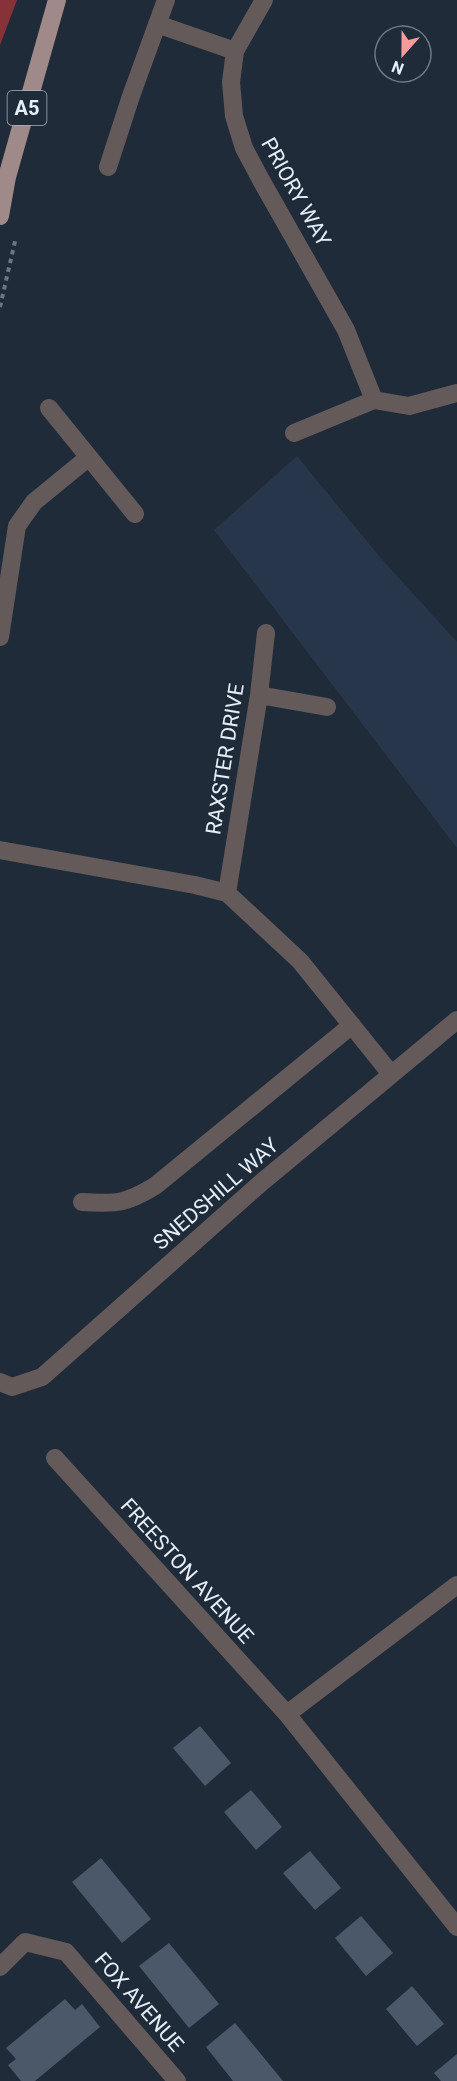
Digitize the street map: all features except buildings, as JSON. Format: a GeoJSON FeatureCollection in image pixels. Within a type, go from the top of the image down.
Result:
{"type":"FeatureCollection","features":[{"type":"Feature","properties":{"kind":"main road","name":"A5"},"geometry":{"type":"LineString","coordinates":[[0,216],[7,177],[57,0]]}},
{"type":"Feature","properties":{"kind":"street"},"geometry":{"type":"LineString","coordinates":[[108,167],[166,0]]}},
{"type":"Feature","properties":{"kind":"street","name":"PRIORY WAY"},"geometry":{"type":"LineString","coordinates":[[264,0],[235,51],[231,82],[234,116],[244,148],[346,330],[374,400]]}},
{"type":"Feature","properties":{"kind":"street"},"geometry":{"type":"LineString","coordinates":[[157,24],[235,51]]}},
{"type":"Feature","properties":{"kind":"street"},"geometry":{"type":"LineString","coordinates":[[294,433],[374,400],[409,406],[457,393]]}},
{"type":"Feature","properties":{"kind":"street"},"geometry":{"type":"LineString","coordinates":[[49,408],[135,514]]}},
{"type":"Feature","properties":{"kind":"street"},"geometry":{"type":"LineString","coordinates":[[0,637],[17,526],[34,502],[88,456]]}},
{"type":"Feature","properties":{"kind":"street","name":"RAXSTER DRIVE"},"geometry":{"type":"LineString","coordinates":[[226,893],[259,695],[266,633]]}},
{"type":"Feature","properties":{"kind":"street"},"geometry":{"type":"LineString","coordinates":[[259,695],[327,707]]}},
{"type":"Feature","properties":{"kind":"street"},"geometry":{"type":"LineString","coordinates":[[0,850],[195,885],[226,893],[300,961],[391,1074]]}},
{"type":"Feature","properties":{"kind":"street","name":"SNEDSHILL WAY"},"geometry":{"type":"LineString","coordinates":[[0,1382],[12,1387],[42,1377],[262,1182],[457,1020]]}},
{"type":"Feature","properties":{"kind":"street"},"geometry":{"type":"LineString","coordinates":[[82,1202],[114,1204],[132,1200],[155,1186],[352,1025]]}},
{"type":"Feature","properties":{"kind":"street","name":"FREESTON AVENUE"},"geometry":{"type":"LineString","coordinates":[[55,1458],[287,1714],[457,1927]]}},
{"type":"Feature","properties":{"kind":"street"},"geometry":{"type":"LineString","coordinates":[[287,1714],[457,1585]]}},
{"type":"Feature","properties":{"kind":"street","name":"FOX AVENUE"},"geometry":{"type":"LineString","coordinates":[[0,1967],[25,1942],[66,1952],[177,2081]]}},
{"type":"Feature","properties":{"kind":"shaded area"},"geometry":{"type":"Polygon","coordinates":[[[0,0],[17,0],[0,45],[0,0]]]}},
{"type":"Feature","properties":{"kind":"shaded area"},"geometry":{"type":"Polygon","coordinates":[[[297,456],[379,556],[457,642],[457,848],[214,530],[297,456]]]}}]}
